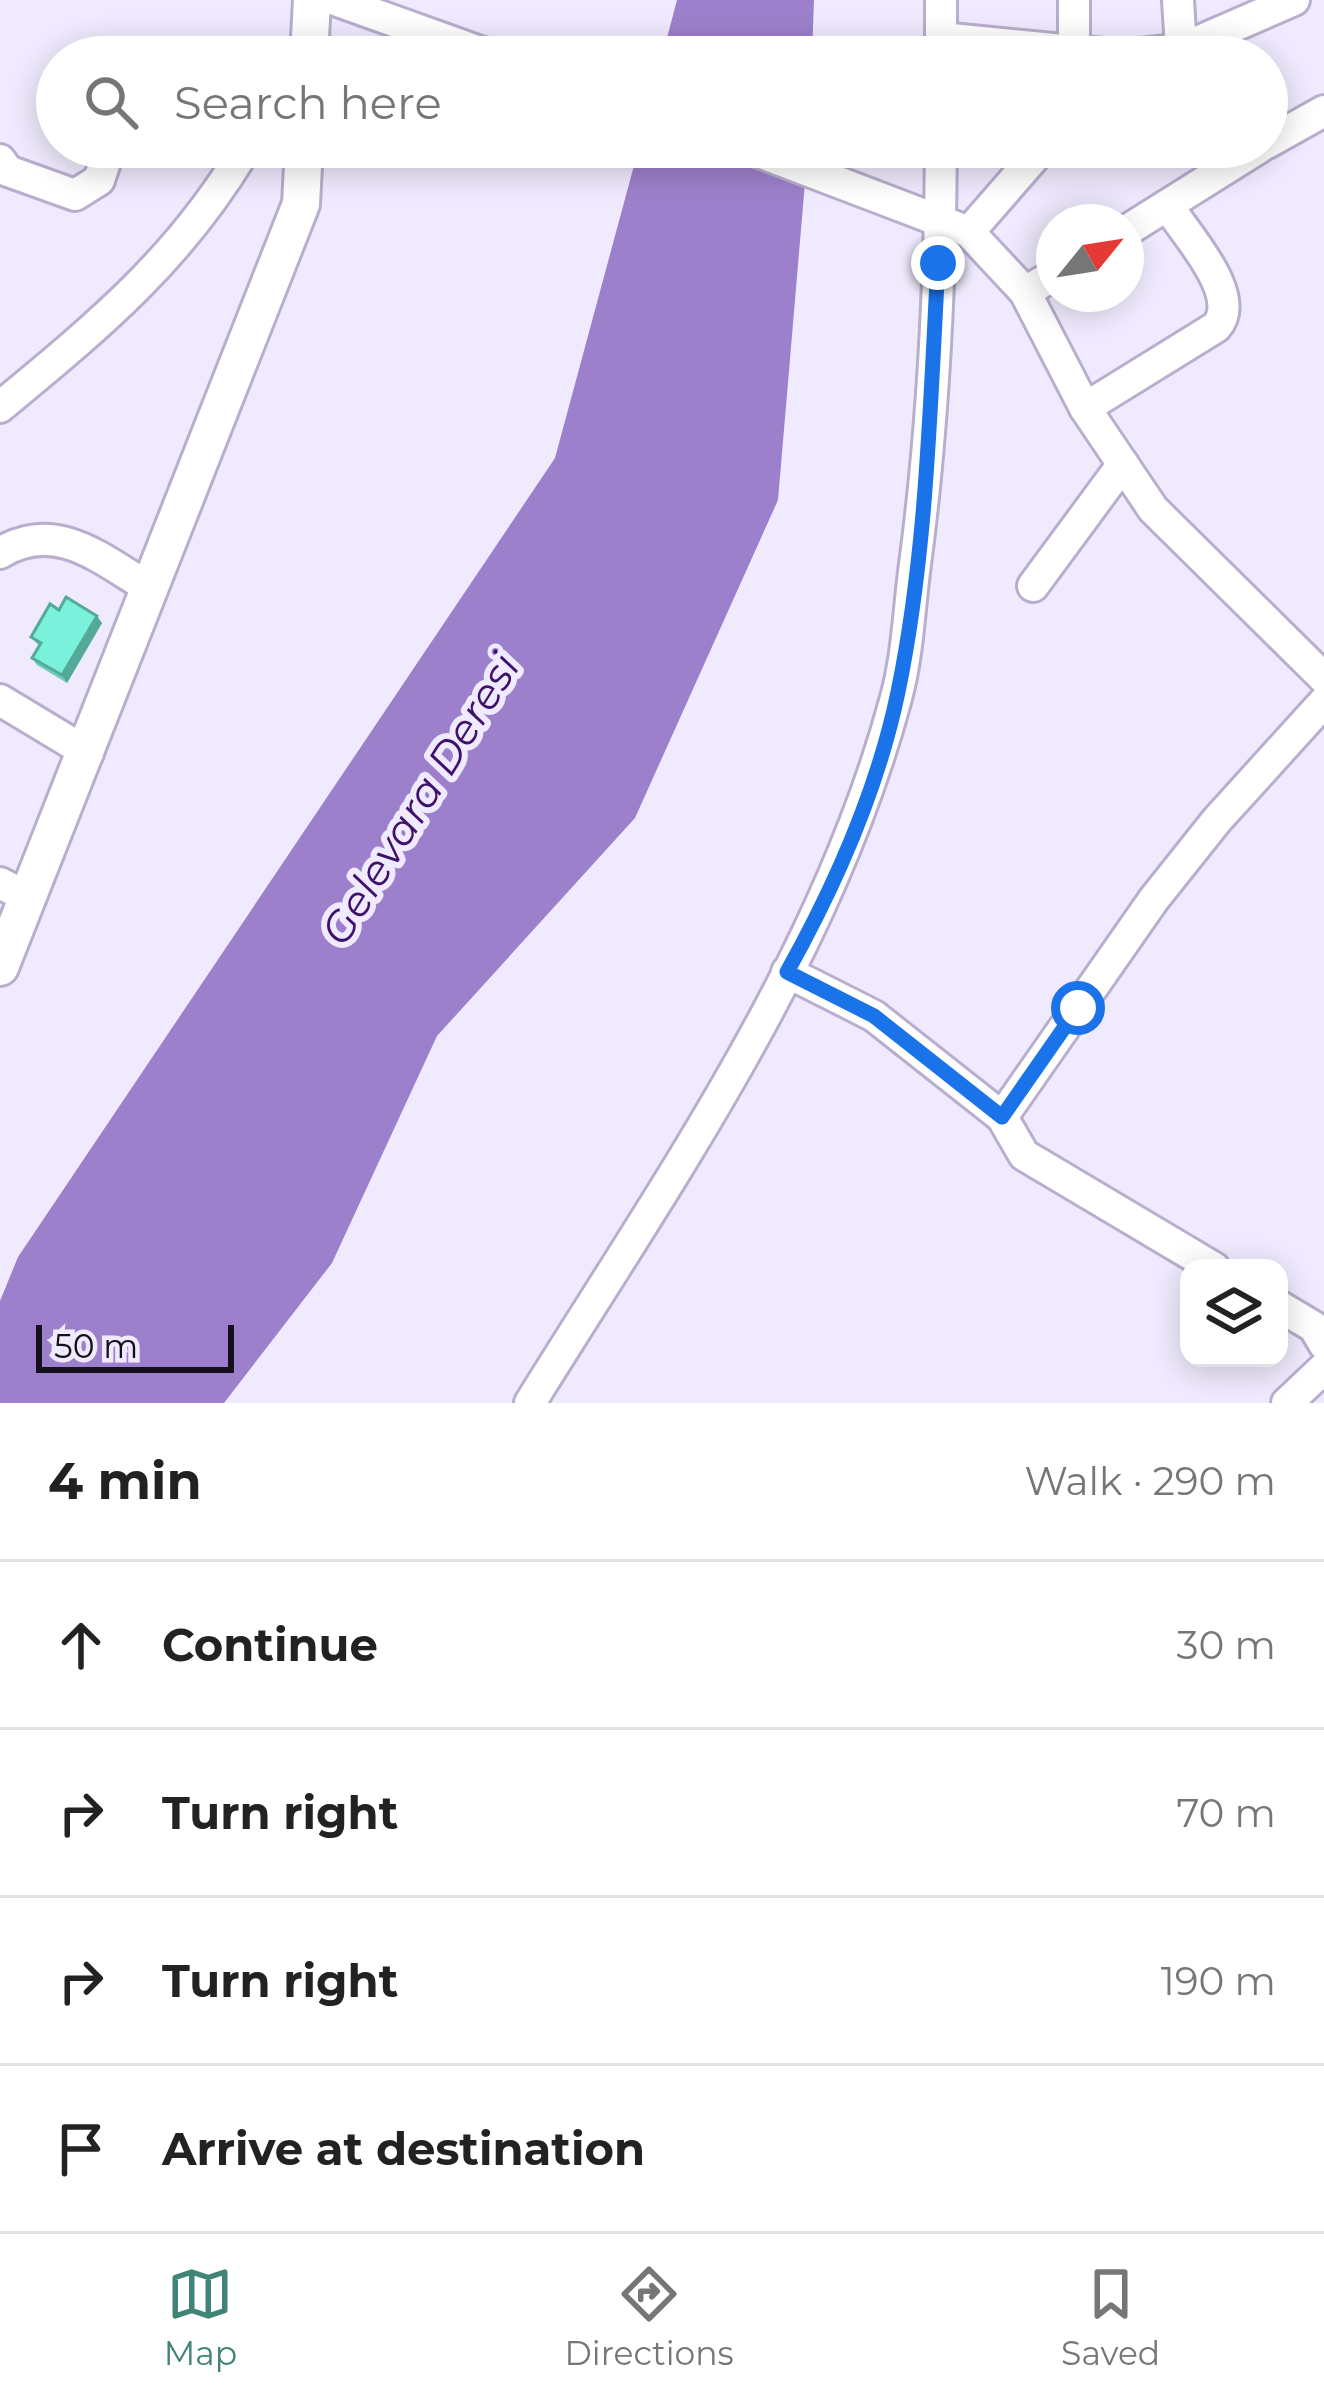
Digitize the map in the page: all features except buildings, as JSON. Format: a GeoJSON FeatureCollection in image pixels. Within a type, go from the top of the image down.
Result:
{"type":"FeatureCollection","features":[{"type":"Feature","properties":{"kind":"main road"},"geometry":{"type":"LineString","coordinates":[[310,36],[312,0]]}},
{"type":"Feature","properties":{"kind":"main road"},"geometry":{"type":"LineString","coordinates":[[0,967],[14,890],[88,753],[301,204],[303,168]]}},
{"type":"Feature","properties":{"kind":"street"},"geometry":{"type":"LineString","coordinates":[[335,0],[435,36]]}},
{"type":"Feature","properties":{"kind":"street"},"geometry":{"type":"LineString","coordinates":[[941,0],[941,36]]}},
{"type":"Feature","properties":{"kind":"street"},"geometry":{"type":"LineString","coordinates":[[1073,0],[1074,36]]}},
{"type":"Feature","properties":{"kind":"street"},"geometry":{"type":"LineString","coordinates":[[1178,0],[1180,36]]}},
{"type":"Feature","properties":{"kind":"street"},"geometry":{"type":"LineString","coordinates":[[1211,36],[1294,0]]}},
{"type":"Feature","properties":{"kind":"street"},"geometry":{"type":"LineString","coordinates":[[1288,131],[1324,111]]}},
{"type":"Feature","properties":{"kind":"street"},"geometry":{"type":"LineString","coordinates":[[0,160],[8,171],[75,195],[99,180],[103,168]]}},
{"type":"Feature","properties":{"kind":"street"},"geometry":{"type":"LineString","coordinates":[[0,407],[131,299],[208,210],[233,168]]}},
{"type":"Feature","properties":{"kind":"street"},"geometry":{"type":"LineString","coordinates":[[805,168],[955,225],[1025,292],[1085,409],[1153,509],[1324,678]]}},
{"type":"Feature","properties":{"kind":"street"},"geometry":{"type":"LineString","coordinates":[[530,1403],[713,1109],[787,972],[857,825],[898,693],[926,486],[955,225],[945,168]]}},
{"type":"Feature","properties":{"kind":"street"},"geometry":{"type":"LineString","coordinates":[[955,225],[1019,168]]}},
{"type":"Feature","properties":{"kind":"street"},"geometry":{"type":"LineString","coordinates":[[1144,220],[1227,168]]}},
{"type":"Feature","properties":{"kind":"street"},"geometry":{"type":"LineString","coordinates":[[1085,409],[1216,327],[1225,314],[1225,296],[1168,206]]}},
{"type":"Feature","properties":{"kind":"street"},"geometry":{"type":"LineString","coordinates":[[1025,292],[1036,285]]}},
{"type":"Feature","properties":{"kind":"street"},"geometry":{"type":"LineString","coordinates":[[1033,586],[1123,464]]}},
{"type":"Feature","properties":{"kind":"street"},"geometry":{"type":"LineString","coordinates":[[0,553],[34,538],[64,538],[152,589]]}},
{"type":"Feature","properties":{"kind":"street"},"geometry":{"type":"LineString","coordinates":[[0,700],[88,753]]}},
{"type":"Feature","properties":{"kind":"street"},"geometry":{"type":"LineString","coordinates":[[1002,1117],[1154,899],[1217,820],[1324,702]]}},
{"type":"Feature","properties":{"kind":"street"},"geometry":{"type":"LineString","coordinates":[[787,972],[874,1016],[1002,1117],[1024,1155],[1199,1259]]}},
{"type":"Feature","properties":{"kind":"street"},"geometry":{"type":"LineString","coordinates":[[1288,1311],[1314,1327],[1324,1344]]}},
{"type":"Feature","properties":{"kind":"street"},"geometry":{"type":"LineString","coordinates":[[1287,1403],[1324,1368]]}},
{"type":"Feature","properties":{"kind":"water"},"geometry":{"type":"Polygon","coordinates":[[[677,0],[814,0],[813,36],[668,36],[677,0]]]}},
{"type":"Feature","properties":{"kind":"water","name":"Gelevara Deresi"},"geometry":{"type":"Polygon","coordinates":[[[633,168],[806,168],[778,500],[635,818],[437,1036],[332,1263],[224,1403],[0,1403],[0,1301],[18,1257],[555,458],[633,168]]]}},
{"type":"Feature","properties":{"kind":"route"},"geometry":{"type":"LineString","coordinates":[[938,263],[926,486],[898,693],[857,825],[787,972],[874,1016],[1002,1117],[1078,1008]]}}]}
